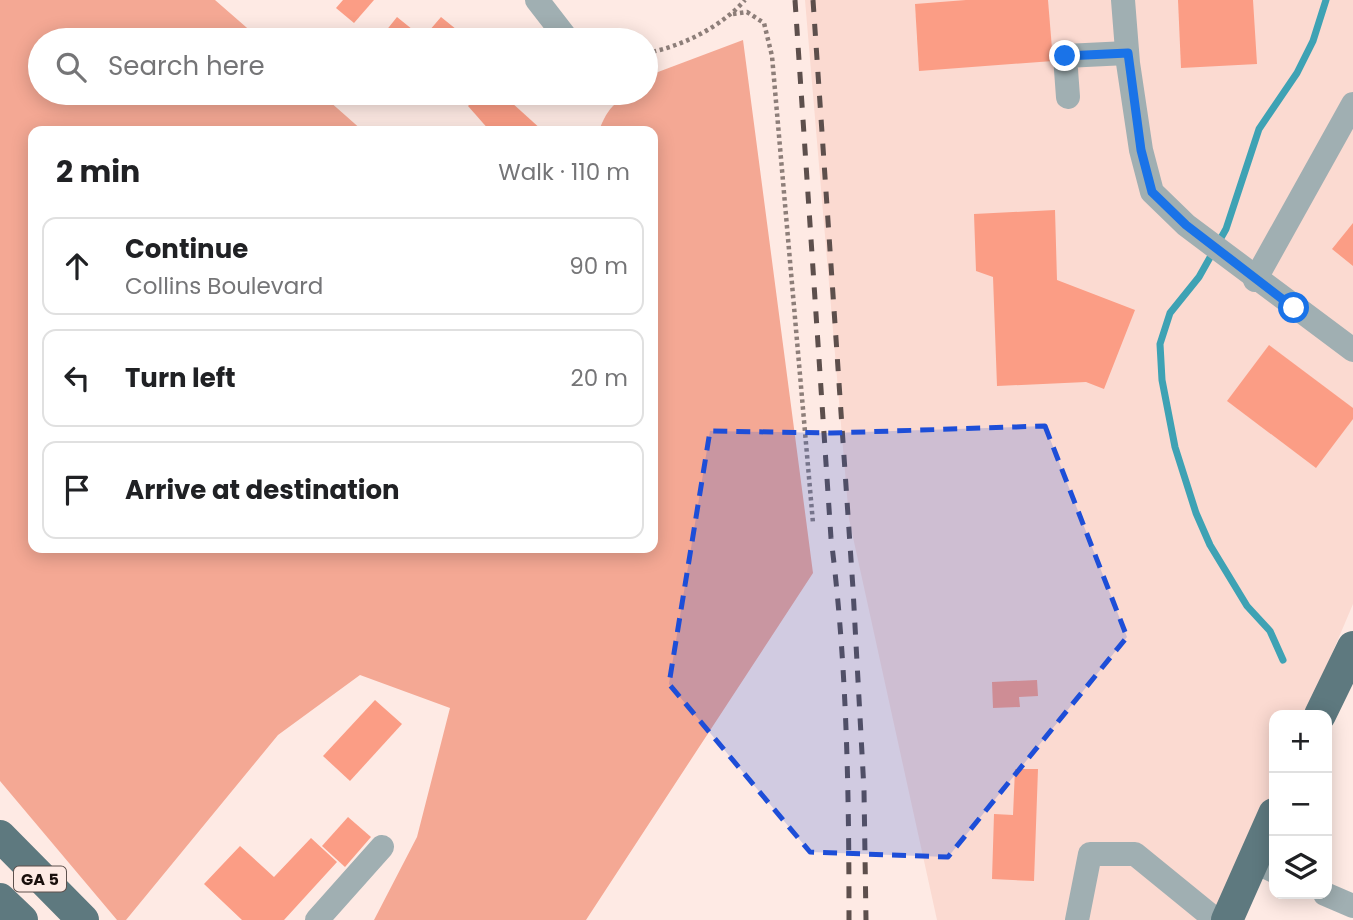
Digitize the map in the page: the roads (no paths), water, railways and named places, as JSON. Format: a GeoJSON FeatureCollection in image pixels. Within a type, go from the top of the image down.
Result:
{"type":"FeatureCollection","features":[{"type":"Feature","properties":{"kind":"main road"},"geometry":{"type":"LineString","coordinates":[[1322,710],[1353,647]]}},
{"type":"Feature","properties":{"kind":"main road","name":"GA 5"},"geometry":{"type":"LineString","coordinates":[[0,836],[83,920]]}},
{"type":"Feature","properties":{"kind":"main road"},"geometry":{"type":"LineString","coordinates":[[1227,920],[1264,866],[1270,836]]}},
{"type":"Feature","properties":{"kind":"main road","name":"GA 5"},"geometry":{"type":"LineString","coordinates":[[0,900],[22,920]]}},
{"type":"Feature","properties":{"kind":"street"},"geometry":{"type":"LineString","coordinates":[[537,0],[559,28]]}},
{"type":"Feature","properties":{"kind":"street"},"geometry":{"type":"LineString","coordinates":[[1123,0],[1141,150],[1152,192],[1186,225],[1255,280],[1353,351]]}},
{"type":"Feature","properties":{"kind":"street"},"geometry":{"type":"LineString","coordinates":[[1068,97],[1065,56],[1128,53]]}},
{"type":"Feature","properties":{"kind":"street"},"geometry":{"type":"LineString","coordinates":[[1255,280],[1353,104]]}},
{"type":"Feature","properties":{"kind":"street"},"geometry":{"type":"LineString","coordinates":[[317,920],[382,847]]}},
{"type":"Feature","properties":{"kind":"street"},"geometry":{"type":"LineString","coordinates":[[1077,920],[1090,854],[1135,854],[1216,920]]}},
{"type":"Feature","properties":{"kind":"street"},"geometry":{"type":"LineString","coordinates":[[1332,897],[1353,906]]}},
{"type":"Feature","properties":{"kind":"waterway"},"geometry":{"type":"LineString","coordinates":[[1283,660],[1270,631],[1247,606],[1210,545],[1196,513],[1175,447],[1162,380],[1160,344],[1170,313],[1199,277],[1226,229],[1259,129],[1297,73],[1313,41],[1326,0]]}},
{"type":"Feature","properties":{"kind":"railway"},"geometry":{"type":"LineString","coordinates":[[795,0],[831,538],[844,681],[849,920]]}},
{"type":"Feature","properties":{"kind":"railway"},"geometry":{"type":"LineString","coordinates":[[813,0],[853,589],[864,790],[866,920]]}}]}
